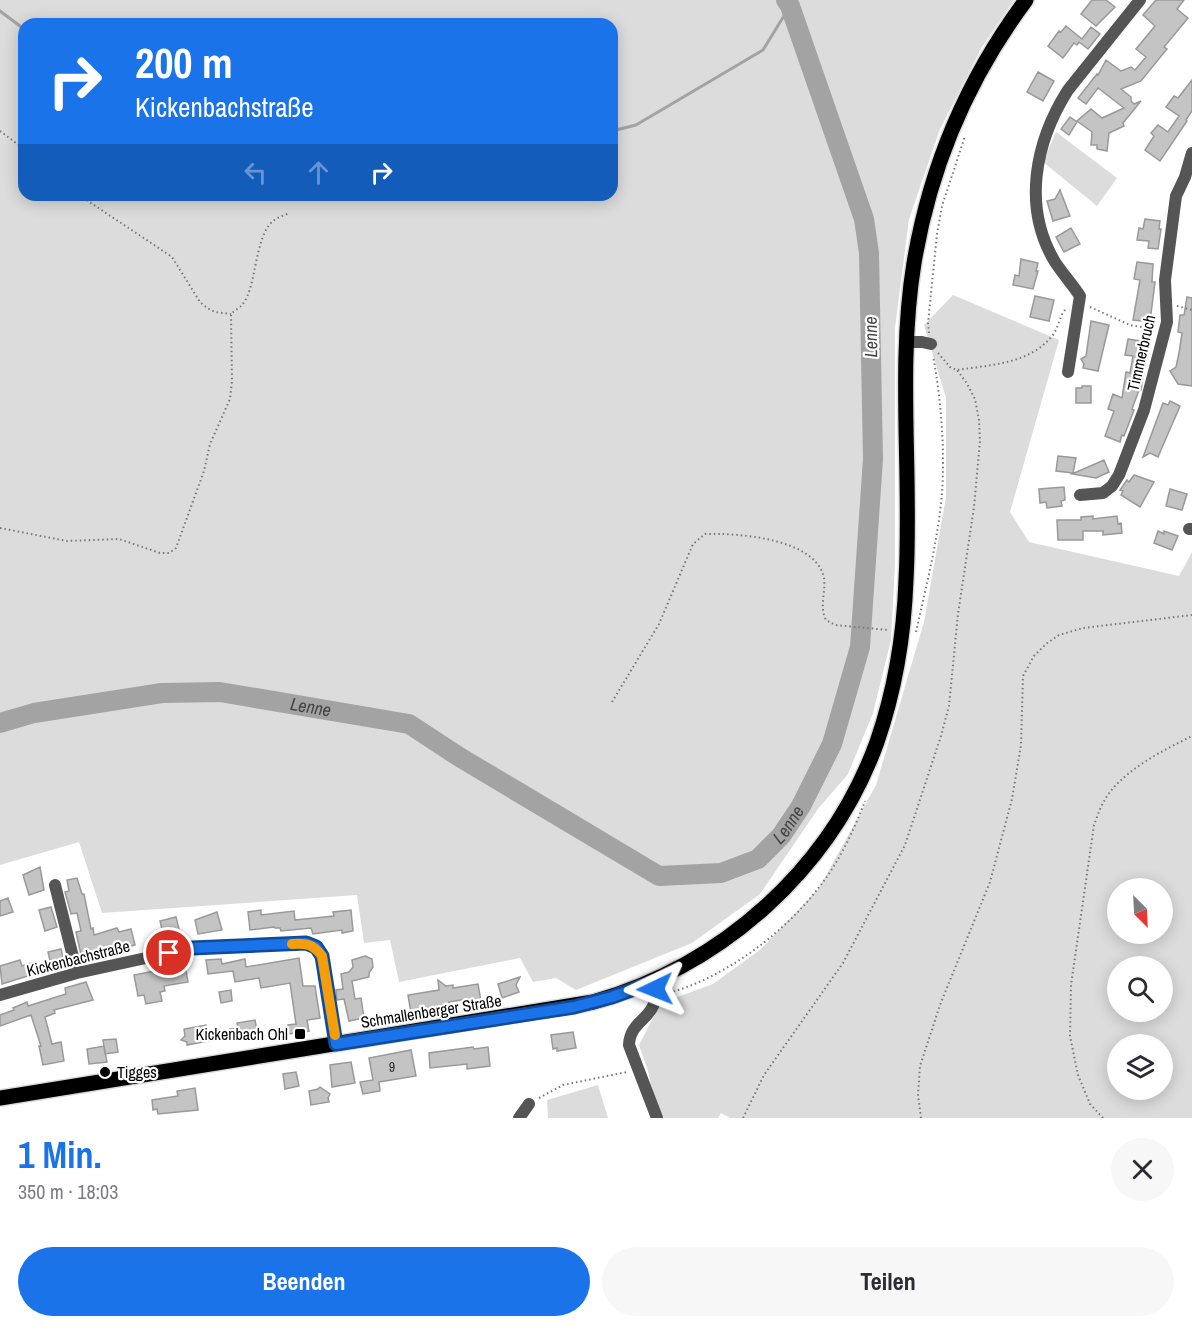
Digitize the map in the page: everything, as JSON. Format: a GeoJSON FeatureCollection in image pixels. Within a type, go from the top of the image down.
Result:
{"type":"FeatureCollection","features":[{"type":"Feature","properties":{"kind":"main road","name":"Schmallenberger Straße"},"geometry":{"type":"LineString","coordinates":[[0,1098],[574,1007],[654,989],[744,926],[793,879],[833,827],[866,767],[885,717],[900,650],[906,580],[907,342],[914,264],[920,233],[926,205],[959,111],[1007,25],[1026,0]]}},
{"type":"Feature","properties":{"kind":"street"},"geometry":{"type":"LineString","coordinates":[[1068,372],[1080,296],[1048,249],[1042,234],[1035,177],[1038,158],[1060,103],[1068,90],[1140,0]]}},
{"type":"Feature","properties":{"kind":"street","name":"Timmerbruch"},"geometry":{"type":"LineString","coordinates":[[1080,495],[1103,493],[1112,486],[1119,475],[1144,410],[1165,332],[1167,304],[1165,280],[1176,196],[1185,177],[1192,153]]}},
{"type":"Feature","properties":{"kind":"street"},"geometry":{"type":"LineString","coordinates":[[907,342],[931,344]]}},
{"type":"Feature","properties":{"kind":"street"},"geometry":{"type":"LineString","coordinates":[[55,885],[77,973]]}},
{"type":"Feature","properties":{"kind":"street","name":"Kickenbachstraße"},"geometry":{"type":"LineString","coordinates":[[0,995],[77,973],[192,948],[306,943],[316,947],[322,956],[336,1044]]}},
{"type":"Feature","properties":{"kind":"street"},"geometry":{"type":"LineString","coordinates":[[654,989],[655,1005],[639,1023],[629,1039],[629,1045],[657,1118]]}},
{"type":"Feature","properties":{"kind":"street"},"geometry":{"type":"LineString","coordinates":[[519,1118],[529,1104]]}},
{"type":"Feature","properties":{"kind":"path"},"geometry":{"type":"LineString","coordinates":[[914,639],[939,520],[942,490],[941,401],[928,323],[937,234],[942,206],[966,129]]}},
{"type":"Feature","properties":{"kind":"path"},"geometry":{"type":"LineString","coordinates":[[0,131],[18,144]]}},
{"type":"Feature","properties":{"kind":"path"},"geometry":{"type":"LineString","coordinates":[[88,201],[172,257],[200,302],[207,308],[231,314]]}},
{"type":"Feature","properties":{"kind":"path"},"geometry":{"type":"LineString","coordinates":[[231,314],[242,305],[248,294],[255,262],[263,238],[272,222],[290,213]]}},
{"type":"Feature","properties":{"kind":"path"},"geometry":{"type":"LineString","coordinates":[[957,370],[1007,362],[1028,354],[1049,339],[1057,328],[1063,312],[1080,301],[1130,325],[1165,332]]}},
{"type":"Feature","properties":{"kind":"path"},"geometry":{"type":"LineString","coordinates":[[1167,304],[1192,310]]}},
{"type":"Feature","properties":{"kind":"path"},"geometry":{"type":"LineString","coordinates":[[0,528],[67,542],[119,539],[160,553],[169,553],[176,548],[204,471],[210,444],[230,399],[231,314]]}},
{"type":"Feature","properties":{"kind":"path"},"geometry":{"type":"LineString","coordinates":[[743,1116],[764,1076],[843,963],[905,845],[949,706],[958,614],[974,507],[980,441],[979,420],[975,399],[966,382],[931,344]]}},
{"type":"Feature","properties":{"kind":"path"},"geometry":{"type":"LineString","coordinates":[[612,702],[659,624],[693,544],[705,534],[722,533],[773,541],[802,550],[816,562],[821,570],[824,579],[824,615],[829,623],[890,630]]}},
{"type":"Feature","properties":{"kind":"path"},"geometry":{"type":"LineString","coordinates":[[921,1118],[918,1095],[920,1066],[940,1005],[990,882],[1012,799],[1021,745],[1023,676],[1034,656],[1059,635],[1083,628],[1192,615]]}},
{"type":"Feature","properties":{"kind":"path"},"geometry":{"type":"LineString","coordinates":[[1103,1118],[1090,1104],[1078,1075],[1070,1036],[1071,985],[1094,825],[1103,802],[1115,786],[1153,756],[1192,736]]}},
{"type":"Feature","properties":{"kind":"path"},"geometry":{"type":"LineString","coordinates":[[654,989],[685,989],[718,973],[759,946],[795,914],[825,879],[865,802]]}},
{"type":"Feature","properties":{"kind":"path"},"geometry":{"type":"LineString","coordinates":[[529,1104],[563,1085],[639,1069]]}},
{"type":"Feature","properties":{"kind":"shaded area"},"geometry":{"type":"Polygon","coordinates":[[[0,0],[1014,0],[982,47],[940,129],[909,219],[895,328],[895,564],[891,640],[873,713],[848,774],[818,809],[760,894],[692,943],[576,990],[556,978],[533,982],[520,958],[399,982],[390,940],[364,943],[357,895],[102,913],[79,842],[0,865],[0,0]]]}},
{"type":"Feature","properties":{"kind":"shaded area"},"geometry":{"type":"Polygon","coordinates":[[[1056,132],[1117,178],[1097,206],[1043,162],[1056,132]]]}},
{"type":"Feature","properties":{"kind":"shaded area"},"geometry":{"type":"Polygon","coordinates":[[[953,295],[1059,340],[1010,512],[1029,542],[1179,576],[1192,552],[1192,1118],[730,1118],[721,1113],[718,1118],[658,1118],[648,1071],[639,1045],[661,1003],[713,984],[761,949],[819,888],[876,785],[924,622],[946,497],[946,398],[924,325],[953,295]]]}},
{"type":"Feature","properties":{"kind":"shaded area"},"geometry":{"type":"Polygon","coordinates":[[[598,1085],[608,1118],[548,1118],[547,1100],[598,1085]]]}},
{"type":"Feature","properties":{"kind":"building"},"geometry":{"type":"Polygon","coordinates":[[[1092,0],[1106,0],[1115,7],[1096,26],[1081,14],[1092,0]]]}},
{"type":"Feature","properties":{"kind":"building"},"geometry":{"type":"Polygon","coordinates":[[[1156,0],[1184,0],[1177,9],[1188,18],[1164,47],[1167,49],[1141,81],[1121,89],[1131,97],[1134,104],[1141,101],[1123,123],[1124,126],[1109,133],[1107,151],[1097,149],[1097,145],[1091,145],[1092,132],[1077,121],[1091,109],[1102,118],[1124,108],[1098,88],[1086,104],[1078,98],[1098,75],[1106,60],[1121,71],[1131,67],[1135,70],[1146,57],[1136,49],[1155,26],[1143,15],[1156,0]]]}},
{"type":"Feature","properties":{"kind":"building"},"geometry":{"type":"Polygon","coordinates":[[[1066,26],[1082,39],[1091,27],[1100,34],[1088,49],[1079,42],[1077,45],[1074,43],[1063,58],[1048,46],[1059,31],[1061,32],[1066,26]]]}},
{"type":"Feature","properties":{"kind":"building"},"geometry":{"type":"Polygon","coordinates":[[[1038,72],[1054,81],[1043,101],[1027,92],[1038,72]]]}},
{"type":"Feature","properties":{"kind":"building"},"geometry":{"type":"Polygon","coordinates":[[[1192,80],[1192,111],[1160,161],[1145,150],[1154,136],[1151,133],[1158,125],[1168,132],[1179,116],[1166,107],[1174,96],[1178,98],[1192,80]]]}},
{"type":"Feature","properties":{"kind":"building"},"geometry":{"type":"Polygon","coordinates":[[[1070,117],[1077,122],[1069,135],[1061,129],[1070,117]]]}},
{"type":"Feature","properties":{"kind":"building"},"geometry":{"type":"Polygon","coordinates":[[[1060,190],[1070,216],[1053,221],[1047,201],[1055,199],[1060,190]]]}},
{"type":"Feature","properties":{"kind":"building"},"geometry":{"type":"Polygon","coordinates":[[[1145,219],[1160,221],[1158,249],[1148,248],[1149,241],[1137,240],[1139,228],[1143,229],[1145,219]]]}},
{"type":"Feature","properties":{"kind":"building"},"geometry":{"type":"Polygon","coordinates":[[[1071,228],[1080,244],[1064,252],[1056,237],[1071,228]]]}},
{"type":"Feature","properties":{"kind":"building"},"geometry":{"type":"Polygon","coordinates":[[[1021,259],[1038,263],[1033,289],[1013,285],[1015,275],[1019,276],[1021,259]]]}},
{"type":"Feature","properties":{"kind":"building"},"geometry":{"type":"Polygon","coordinates":[[[1137,262],[1153,264],[1152,282],[1155,282],[1150,322],[1133,320],[1140,280],[1134,279],[1137,262]]]}},
{"type":"Feature","properties":{"kind":"building"},"geometry":{"type":"Polygon","coordinates":[[[1035,296],[1054,300],[1049,321],[1030,317],[1035,296]]]}},
{"type":"Feature","properties":{"kind":"building"},"geometry":{"type":"Polygon","coordinates":[[[1187,297],[1192,298],[1192,386],[1178,384],[1170,371],[1176,367],[1182,333],[1178,332],[1180,315],[1184,315],[1187,297]]]}},
{"type":"Feature","properties":{"kind":"building"},"geometry":{"type":"Polygon","coordinates":[[[1091,321],[1109,325],[1098,371],[1083,368],[1084,364],[1081,359],[1086,356],[1091,321]]]}},
{"type":"Feature","properties":{"kind":"building"},"geometry":{"type":"Polygon","coordinates":[[[1128,339],[1142,341],[1141,345],[1146,346],[1146,358],[1141,390],[1139,390],[1132,409],[1134,410],[1120,442],[1105,436],[1114,411],[1108,409],[1113,394],[1122,398],[1126,372],[1130,373],[1133,356],[1125,355],[1128,339]]]}},
{"type":"Feature","properties":{"kind":"building"},"geometry":{"type":"Polygon","coordinates":[[[1082,386],[1091,386],[1091,403],[1076,403],[1076,388],[1082,388],[1082,386]]]}},
{"type":"Feature","properties":{"kind":"building"},"geometry":{"type":"Polygon","coordinates":[[[1170,401],[1180,406],[1158,457],[1150,453],[1143,457],[1163,403],[1168,405],[1170,401]]]}},
{"type":"Feature","properties":{"kind":"building"},"geometry":{"type":"Polygon","coordinates":[[[1058,456],[1076,458],[1073,473],[1056,471],[1058,456]]]}},
{"type":"Feature","properties":{"kind":"building"},"geometry":{"type":"Polygon","coordinates":[[[1104,460],[1109,472],[1096,478],[1072,474],[1104,460]]]}},
{"type":"Feature","properties":{"kind":"building"},"geometry":{"type":"Polygon","coordinates":[[[1134,475],[1154,482],[1140,507],[1121,495],[1123,491],[1120,490],[1134,475]]]}},
{"type":"Feature","properties":{"kind":"building"},"geometry":{"type":"Polygon","coordinates":[[[1064,487],[1065,500],[1061,501],[1062,506],[1047,508],[1046,502],[1040,503],[1039,489],[1064,487]]]}},
{"type":"Feature","properties":{"kind":"building"},"geometry":{"type":"Polygon","coordinates":[[[1170,489],[1187,494],[1182,510],[1166,506],[1170,489]]]}},
{"type":"Feature","properties":{"kind":"building"},"geometry":{"type":"Polygon","coordinates":[[[1093,516],[1093,519],[1117,516],[1118,524],[1121,523],[1122,533],[1103,535],[1103,531],[1083,531],[1083,540],[1058,540],[1057,520],[1081,520],[1081,517],[1093,516]]]}},
{"type":"Feature","properties":{"kind":"building"},"geometry":{"type":"Polygon","coordinates":[[[1158,531],[1178,536],[1172,550],[1154,543],[1158,531]]]}},
{"type":"Feature","properties":{"kind":"building"},"geometry":{"type":"Polygon","coordinates":[[[40,867],[44,890],[29,895],[23,875],[40,867]]]}},
{"type":"Feature","properties":{"kind":"building"},"geometry":{"type":"Polygon","coordinates":[[[77,878],[82,894],[84,894],[94,935],[117,928],[119,932],[131,929],[135,945],[120,949],[118,944],[81,955],[76,932],[81,931],[77,913],[71,914],[65,892],[69,891],[67,880],[77,878]]]}},
{"type":"Feature","properties":{"kind":"building"},"geometry":{"type":"Polygon","coordinates":[[[8,898],[13,912],[0,916],[0,901],[8,898]]]}},
{"type":"Feature","properties":{"kind":"building"},"geometry":{"type":"Polygon","coordinates":[[[51,907],[57,927],[45,931],[39,910],[51,907]]]}},
{"type":"Feature","properties":{"kind":"building"},"geometry":{"type":"Polygon","coordinates":[[[261,910],[261,915],[294,911],[295,920],[334,916],[333,912],[351,910],[353,931],[342,933],[342,930],[313,934],[311,928],[281,931],[280,928],[274,927],[250,930],[248,912],[261,910]]]}},
{"type":"Feature","properties":{"kind":"building"},"geometry":{"type":"Polygon","coordinates":[[[217,912],[222,930],[198,934],[195,920],[217,912]]]}},
{"type":"Feature","properties":{"kind":"building"},"geometry":{"type":"Polygon","coordinates":[[[176,917],[181,937],[165,941],[160,921],[176,917]]]}},
{"type":"Feature","properties":{"kind":"building"},"geometry":{"type":"Polygon","coordinates":[[[61,949],[65,966],[52,969],[48,952],[61,949]]]}},
{"type":"Feature","properties":{"kind":"building"},"geometry":{"type":"Polygon","coordinates":[[[365,956],[372,959],[373,967],[369,977],[352,981],[355,999],[361,998],[364,1018],[349,1021],[344,999],[337,1000],[336,990],[343,989],[341,974],[349,972],[353,967],[352,960],[365,956]]]}},
{"type":"Feature","properties":{"kind":"building"},"geometry":{"type":"Polygon","coordinates":[[[299,958],[303,986],[315,986],[320,1018],[307,1020],[309,1031],[289,1034],[288,1025],[296,1024],[290,983],[261,988],[259,978],[235,982],[233,971],[208,974],[206,960],[221,959],[222,964],[245,959],[246,967],[299,958]]]}},
{"type":"Feature","properties":{"kind":"building"},"geometry":{"type":"Polygon","coordinates":[[[20,960],[22,966],[31,963],[34,974],[2,984],[0,966],[20,960]]]}},
{"type":"Feature","properties":{"kind":"building"},"geometry":{"type":"Polygon","coordinates":[[[185,965],[188,982],[164,986],[165,991],[160,992],[162,1001],[146,1004],[144,995],[138,996],[134,975],[185,965]]]}},
{"type":"Feature","properties":{"kind":"building"},"geometry":{"type":"Polygon","coordinates":[[[520,977],[516,985],[519,992],[502,998],[498,984],[520,977]]]}},
{"type":"Feature","properties":{"kind":"building"},"geometry":{"type":"Polygon","coordinates":[[[438,980],[446,986],[453,985],[453,988],[478,984],[481,1001],[467,1003],[467,999],[449,1002],[450,1007],[411,1013],[408,995],[439,990],[438,980]]]}},
{"type":"Feature","properties":{"kind":"building"},"geometry":{"type":"Polygon","coordinates":[[[86,982],[93,1000],[54,1010],[55,1013],[45,1017],[52,1044],[61,1042],[64,1061],[43,1065],[39,1046],[41,1046],[31,1015],[0,1026],[0,1015],[14,1010],[13,1008],[27,1002],[28,1006],[66,994],[65,988],[86,982]]]}},
{"type":"Feature","properties":{"kind":"building"},"geometry":{"type":"Polygon","coordinates":[[[231,990],[232,1001],[221,1003],[219,992],[231,990]]]}},
{"type":"Feature","properties":{"kind":"building"},"geometry":{"type":"Polygon","coordinates":[[[255,1020],[258,1036],[231,1040],[230,1029],[238,1028],[237,1023],[255,1020]]]}},
{"type":"Feature","properties":{"kind":"building"},"geometry":{"type":"Polygon","coordinates":[[[206,1025],[209,1041],[187,1045],[187,1042],[181,1040],[185,1036],[184,1029],[206,1025]]]}},
{"type":"Feature","properties":{"kind":"building"},"geometry":{"type":"Polygon","coordinates":[[[573,1032],[576,1048],[557,1051],[557,1048],[553,1049],[551,1035],[573,1032]]]}},
{"type":"Feature","properties":{"kind":"building"},"geometry":{"type":"Polygon","coordinates":[[[116,1039],[118,1052],[105,1054],[103,1040],[116,1039]]]}},
{"type":"Feature","properties":{"kind":"building"},"geometry":{"type":"Polygon","coordinates":[[[104,1046],[107,1062],[89,1064],[87,1049],[104,1046]]]}},
{"type":"Feature","properties":{"kind":"building"},"geometry":{"type":"Polygon","coordinates":[[[473,1047],[474,1049],[488,1047],[490,1066],[467,1069],[467,1064],[430,1068],[429,1053],[473,1047]]]}},
{"type":"Feature","properties":{"kind":"building"},"geometry":{"type":"Polygon","coordinates":[[[411,1050],[416,1076],[379,1082],[380,1091],[363,1094],[360,1082],[373,1080],[369,1058],[411,1050]]]}},
{"type":"Feature","properties":{"kind":"building"},"geometry":{"type":"Polygon","coordinates":[[[351,1062],[355,1083],[332,1087],[330,1065],[351,1062]]]}},
{"type":"Feature","properties":{"kind":"building"},"geometry":{"type":"Polygon","coordinates":[[[296,1072],[299,1086],[285,1089],[283,1074],[296,1072]]]}},
{"type":"Feature","properties":{"kind":"building"},"geometry":{"type":"Polygon","coordinates":[[[320,1087],[330,1094],[329,1102],[311,1105],[309,1091],[320,1087]]]}},
{"type":"Feature","properties":{"kind":"building"},"geometry":{"type":"Polygon","coordinates":[[[195,1088],[198,1110],[158,1114],[157,1109],[153,1110],[152,1100],[178,1096],[177,1091],[195,1088]]]}},
{"type":"Feature","properties":{"kind":"waterway","name":"Lenne"},"geometry":{"type":"LineString","coordinates":[[0,723],[34,713],[162,693],[220,692],[409,724],[461,758],[659,876],[721,873],[758,859],[781,836],[801,806],[832,744],[860,647],[873,459],[869,253],[864,219],[786,0]]}},
{"type":"Feature","properties":{"kind":"waterway"},"geometry":{"type":"LineString","coordinates":[[618,130],[636,125],[763,50],[790,6]]}},
{"type":"Feature","properties":{"kind":"waterway"},"geometry":{"type":"LineString","coordinates":[[0,11],[18,24]]}},
{"type":"Feature","properties":{"kind":"slow traffic"},"geometry":{"type":"LineString","coordinates":[[292,944],[306,943],[316,947],[322,956],[335,1035]]}},
{"type":"Feature","properties":{"kind":"place","name":"Kickenbach Ohl"},"geometry":{"type":"Point","coordinates":[300,1034]}},
{"type":"Feature","properties":{"kind":"place","name":"Tigges"},"geometry":{"type":"Point","coordinates":[105,1072]}},
{"type":"Feature","properties":{"kind":"route"},"geometry":{"type":"LineString","coordinates":[[169,953],[192,948],[306,943],[316,947],[322,956],[336,1044],[574,1007],[612,997],[653,982],[655,989]]}}]}
